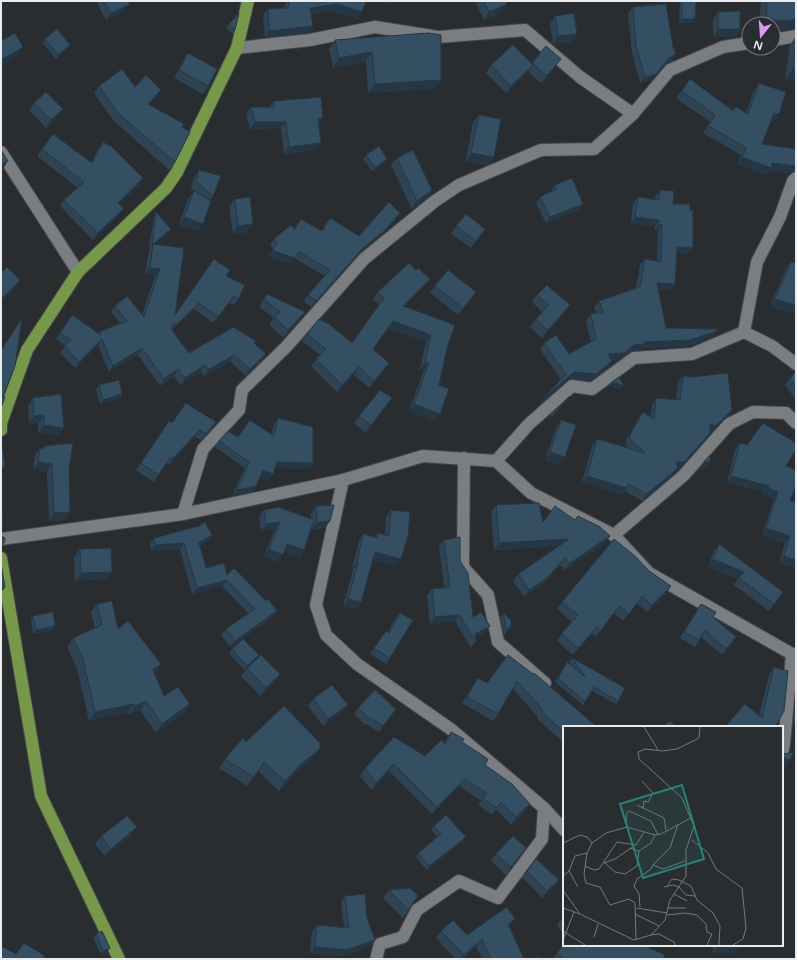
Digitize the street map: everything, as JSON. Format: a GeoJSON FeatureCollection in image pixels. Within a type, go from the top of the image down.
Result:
{"type":"FeatureCollection","features":[{"type":"Feature","properties":{"kind":"main road"},"geometry":{"type":"LineString","coordinates":[[1,430],[1,422],[27,350],[78,272],[166,188],[177,172],[237,48],[248,1]]}},
{"type":"Feature","properties":{"kind":"main road"},"geometry":{"type":"LineString","coordinates":[[1,558],[41,796],[119,959]]}},
{"type":"Feature","properties":{"kind":"street"},"geometry":{"type":"LineString","coordinates":[[237,48],[310,40],[375,27],[438,37],[525,30],[580,77],[633,114]]}},
{"type":"Feature","properties":{"kind":"street"},"geometry":{"type":"LineString","coordinates":[[781,39],[796,36]]}},
{"type":"Feature","properties":{"kind":"street"},"geometry":{"type":"LineString","coordinates":[[183,514],[203,448],[239,410],[242,390],[286,347],[364,259],[435,201],[459,185],[541,150],[594,149],[633,114],[670,70],[723,47],[741,44]]}},
{"type":"Feature","properties":{"kind":"street"},"geometry":{"type":"LineString","coordinates":[[1,152],[78,272]]}},
{"type":"Feature","properties":{"kind":"street"},"geometry":{"type":"LineString","coordinates":[[744,332],[757,262],[780,217],[793,181],[796,178]]}},
{"type":"Feature","properties":{"kind":"street"},"geometry":{"type":"LineString","coordinates":[[496,460],[529,424],[572,386],[592,389],[634,358],[692,354],[744,332],[772,346],[796,364]]}},
{"type":"Feature","properties":{"kind":"street"},"geometry":{"type":"LineString","coordinates":[[614,535],[683,476],[729,424],[753,412],[791,412],[796,424]]}},
{"type":"Feature","properties":{"kind":"street"},"geometry":{"type":"LineString","coordinates":[[1,539],[183,514],[343,480],[423,456],[496,460],[531,493],[614,535],[648,573],[794,654],[783,749]]}},
{"type":"Feature","properties":{"kind":"street"},"geometry":{"type":"LineString","coordinates":[[464,458],[463,567],[488,595],[498,642],[555,692]]}},
{"type":"Feature","properties":{"kind":"street"},"geometry":{"type":"LineString","coordinates":[[343,480],[316,605],[326,635],[357,664],[452,730],[544,808],[563,829]]}},
{"type":"Feature","properties":{"kind":"street"},"geometry":{"type":"LineString","coordinates":[[376,959],[380,944],[403,937],[417,910],[459,881],[498,898],[542,838],[544,808]]}},
{"type":"Feature","properties":{"kind":"building"},"geometry":{"type":"Polygon","coordinates":[[[104,1],[128,1],[130,4],[111,13],[104,1]]]}},
{"type":"Feature","properties":{"kind":"building"},"geometry":{"type":"Polygon","coordinates":[[[289,1],[366,1],[362,12],[338,4],[310,8],[313,26],[269,31],[268,9],[288,8],[289,1]]]}},
{"type":"Feature","properties":{"kind":"building"},"geometry":{"type":"Polygon","coordinates":[[[484,1],[506,1],[507,4],[489,12],[484,1]]]}},
{"type":"Feature","properties":{"kind":"building"},"geometry":{"type":"Polygon","coordinates":[[[682,1],[696,1],[695,19],[682,19],[682,1]]]}},
{"type":"Feature","properties":{"kind":"building"},"geometry":{"type":"Polygon","coordinates":[[[767,1],[796,1],[796,19],[781,20],[781,16],[766,16],[767,1]]]}},
{"type":"Feature","properties":{"kind":"building"},"geometry":{"type":"Polygon","coordinates":[[[666,4],[673,47],[676,54],[669,58],[656,74],[645,77],[636,46],[633,7],[666,4]]]}},
{"type":"Feature","properties":{"kind":"building"},"geometry":{"type":"Polygon","coordinates":[[[740,11],[740,29],[718,29],[718,12],[740,11]]]}},
{"type":"Feature","properties":{"kind":"building"},"geometry":{"type":"Polygon","coordinates":[[[239,13],[235,30],[229,24],[239,13]]]}},
{"type":"Feature","properties":{"kind":"building"},"geometry":{"type":"Polygon","coordinates":[[[574,13],[577,34],[558,36],[555,16],[574,13]]]}},
{"type":"Feature","properties":{"kind":"building"},"geometry":{"type":"Polygon","coordinates":[[[57,29],[70,45],[58,55],[45,39],[57,29]]]}},
{"type":"Feature","properties":{"kind":"building"},"geometry":{"type":"Polygon","coordinates":[[[15,33],[23,47],[1,60],[1,41],[15,33]]]}},
{"type":"Feature","properties":{"kind":"building"},"geometry":{"type":"Polygon","coordinates":[[[428,33],[441,35],[441,80],[375,84],[372,52],[339,58],[335,40],[428,33]]]}},
{"type":"Feature","properties":{"kind":"building"},"geometry":{"type":"Polygon","coordinates":[[[796,43],[796,70],[793,69],[796,43]]]}},
{"type":"Feature","properties":{"kind":"building"},"geometry":{"type":"Polygon","coordinates":[[[513,45],[533,65],[511,86],[491,65],[513,45]]]}},
{"type":"Feature","properties":{"kind":"building"},"geometry":{"type":"Polygon","coordinates":[[[546,46],[561,59],[547,76],[532,63],[546,46]]]}},
{"type":"Feature","properties":{"kind":"building"},"geometry":{"type":"Polygon","coordinates":[[[188,53],[217,69],[208,86],[179,70],[188,53]]]}},
{"type":"Feature","properties":{"kind":"building"},"geometry":{"type":"Polygon","coordinates":[[[122,69],[135,87],[146,75],[161,90],[148,104],[184,124],[182,127],[190,132],[175,162],[118,113],[99,86],[122,69]]]}},
{"type":"Feature","properties":{"kind":"building"},"geometry":{"type":"Polygon","coordinates":[[[690,79],[733,111],[736,107],[748,114],[759,83],[786,92],[779,114],[774,113],[762,144],[796,149],[796,166],[772,163],[771,168],[742,157],[746,148],[709,126],[715,115],[682,91],[690,79]]]}},
{"type":"Feature","properties":{"kind":"building"},"geometry":{"type":"Polygon","coordinates":[[[46,92],[63,109],[51,120],[34,103],[46,92]]]}},
{"type":"Feature","properties":{"kind":"building"},"geometry":{"type":"Polygon","coordinates":[[[321,97],[323,118],[318,119],[321,143],[289,147],[286,122],[255,122],[251,107],[274,107],[274,101],[321,97]]]}},
{"type":"Feature","properties":{"kind":"building"},"geometry":{"type":"Polygon","coordinates":[[[479,115],[501,119],[494,157],[471,153],[479,115]]]}},
{"type":"Feature","properties":{"kind":"building"},"geometry":{"type":"Polygon","coordinates":[[[53,134],[92,163],[103,142],[112,147],[143,178],[118,203],[124,208],[98,233],[64,200],[84,182],[42,149],[53,134]]]}},
{"type":"Feature","properties":{"kind":"building"},"geometry":{"type":"Polygon","coordinates":[[[379,146],[387,159],[375,168],[366,155],[379,146]]]}},
{"type":"Feature","properties":{"kind":"building"},"geometry":{"type":"Polygon","coordinates":[[[1,150],[8,161],[1,164],[1,150]]]}},
{"type":"Feature","properties":{"kind":"building"},"geometry":{"type":"Polygon","coordinates":[[[413,150],[432,190],[417,201],[397,158],[413,150]]]}},
{"type":"Feature","properties":{"kind":"building"},"geometry":{"type":"Polygon","coordinates":[[[199,170],[221,176],[213,196],[196,181],[199,170]]]}},
{"type":"Feature","properties":{"kind":"building"},"geometry":{"type":"Polygon","coordinates":[[[572,178],[583,204],[550,217],[540,197],[557,189],[555,185],[572,178]]]}},
{"type":"Feature","properties":{"kind":"building"},"geometry":{"type":"Polygon","coordinates":[[[660,190],[674,191],[673,204],[690,204],[690,210],[693,210],[693,248],[677,247],[675,284],[657,283],[666,328],[717,329],[717,331],[690,340],[644,342],[644,344],[634,345],[624,353],[608,354],[612,361],[596,374],[574,372],[543,399],[566,374],[544,343],[556,335],[569,354],[596,339],[591,314],[603,312],[599,301],[640,287],[645,259],[661,262],[662,225],[659,225],[659,220],[635,217],[638,197],[659,200],[660,190]]]}},
{"type":"Feature","properties":{"kind":"building"},"geometry":{"type":"Polygon","coordinates":[[[194,191],[211,201],[203,224],[184,217],[194,191]]]}},
{"type":"Feature","properties":{"kind":"building"},"geometry":{"type":"Polygon","coordinates":[[[250,197],[253,224],[238,226],[235,199],[250,197]]]}},
{"type":"Feature","properties":{"kind":"building"},"geometry":{"type":"Polygon","coordinates":[[[389,202],[400,213],[385,230],[363,248],[316,301],[308,295],[330,270],[299,252],[294,258],[272,250],[278,243],[274,239],[291,225],[295,229],[301,219],[322,231],[330,218],[359,236],[389,202]]]}},
{"type":"Feature","properties":{"kind":"building"},"geometry":{"type":"Polygon","coordinates":[[[156,212],[171,229],[152,245],[156,212]]]}},
{"type":"Feature","properties":{"kind":"building"},"geometry":{"type":"Polygon","coordinates":[[[466,214],[485,229],[476,241],[456,226],[466,214]]]}},
{"type":"Feature","properties":{"kind":"building"},"geometry":{"type":"Polygon","coordinates":[[[153,244],[184,248],[175,315],[214,259],[230,270],[226,276],[245,285],[238,299],[234,296],[218,317],[199,303],[176,325],[173,323],[171,329],[189,353],[233,327],[256,341],[254,343],[266,354],[250,369],[234,355],[208,370],[205,365],[185,378],[178,369],[164,379],[142,348],[113,366],[102,339],[79,362],[65,346],[71,340],[60,333],[72,315],[101,335],[99,332],[127,321],[115,306],[127,296],[144,317],[160,269],[150,268],[153,244]]]}},
{"type":"Feature","properties":{"kind":"building"},"geometry":{"type":"Polygon","coordinates":[[[791,262],[796,263],[796,305],[775,299],[791,262]]]}},
{"type":"Feature","properties":{"kind":"building"},"geometry":{"type":"Polygon","coordinates":[[[409,263],[416,270],[418,268],[430,279],[403,306],[455,325],[447,348],[439,385],[449,389],[440,414],[414,404],[429,363],[425,362],[431,335],[393,321],[373,349],[389,363],[374,381],[359,367],[342,385],[316,359],[326,349],[307,334],[319,319],[329,324],[352,343],[384,298],[378,292],[409,263]]]}},
{"type":"Feature","properties":{"kind":"building"},"geometry":{"type":"Polygon","coordinates":[[[7,267],[20,280],[1,299],[1,273],[7,267]]]}},
{"type":"Feature","properties":{"kind":"building"},"geometry":{"type":"Polygon","coordinates":[[[448,270],[476,292],[463,308],[435,286],[448,270]]]}},
{"type":"Feature","properties":{"kind":"building"},"geometry":{"type":"Polygon","coordinates":[[[547,285],[570,305],[548,330],[536,319],[549,305],[537,295],[547,285]]]}},
{"type":"Feature","properties":{"kind":"building"},"geometry":{"type":"Polygon","coordinates":[[[267,294],[305,312],[288,330],[275,317],[280,312],[264,299],[267,294]]]}},
{"type":"Feature","properties":{"kind":"building"},"geometry":{"type":"Polygon","coordinates":[[[22,318],[15,366],[3,397],[5,397],[1,408],[1,351],[22,318]]]}},
{"type":"Feature","properties":{"kind":"building"},"geometry":{"type":"Polygon","coordinates":[[[796,370],[796,387],[790,379],[796,370]]]}},
{"type":"Feature","properties":{"kind":"building"},"geometry":{"type":"Polygon","coordinates":[[[728,373],[732,410],[716,426],[710,424],[710,433],[684,462],[676,462],[678,468],[647,494],[628,484],[627,488],[587,476],[597,439],[645,453],[630,439],[630,435],[643,412],[654,419],[656,398],[680,400],[683,376],[691,377],[728,373]]]}},
{"type":"Feature","properties":{"kind":"building"},"geometry":{"type":"Polygon","coordinates":[[[619,377],[624,386],[612,382],[619,377]]]}},
{"type":"Feature","properties":{"kind":"building"},"geometry":{"type":"Polygon","coordinates":[[[119,380],[122,394],[103,400],[99,385],[119,380]]]}},
{"type":"Feature","properties":{"kind":"building"},"geometry":{"type":"Polygon","coordinates":[[[380,390],[392,398],[371,425],[359,416],[380,390]]]}},
{"type":"Feature","properties":{"kind":"building"},"geometry":{"type":"Polygon","coordinates":[[[61,394],[64,428],[44,425],[44,415],[34,416],[33,398],[61,394]]]}},
{"type":"Feature","properties":{"kind":"building"},"geometry":{"type":"Polygon","coordinates":[[[570,396],[555,413],[553,412],[570,396]]]}},
{"type":"Feature","properties":{"kind":"building"},"geometry":{"type":"Polygon","coordinates":[[[186,403],[216,422],[206,434],[200,430],[173,458],[171,457],[158,475],[141,463],[169,421],[172,423],[186,403]]]}},
{"type":"Feature","properties":{"kind":"building"},"geometry":{"type":"Polygon","coordinates":[[[278,418],[313,427],[313,463],[277,462],[273,474],[263,470],[256,486],[237,490],[249,462],[219,441],[228,431],[238,437],[250,420],[274,436],[278,418]]]}},
{"type":"Feature","properties":{"kind":"building"},"geometry":{"type":"Polygon","coordinates":[[[561,420],[576,425],[565,457],[550,452],[561,420]]]}},
{"type":"Feature","properties":{"kind":"building"},"geometry":{"type":"Polygon","coordinates":[[[763,423],[796,443],[796,449],[786,466],[796,470],[796,485],[790,501],[796,502],[796,560],[784,556],[790,536],[766,528],[778,492],[768,488],[769,486],[731,476],[740,443],[747,445],[763,423]]]}},
{"type":"Feature","properties":{"kind":"building"},"geometry":{"type":"Polygon","coordinates":[[[73,443],[69,469],[70,512],[54,513],[52,464],[38,462],[40,448],[44,449],[44,446],[73,443]]]}},
{"type":"Feature","properties":{"kind":"building"},"geometry":{"type":"Polygon","coordinates":[[[1,449],[3,449],[5,467],[1,467],[1,449]]]}},
{"type":"Feature","properties":{"kind":"building"},"geometry":{"type":"Polygon","coordinates":[[[710,455],[710,462],[704,462],[710,455]]]}},
{"type":"Feature","properties":{"kind":"building"},"geometry":{"type":"Polygon","coordinates":[[[1,494],[3,525],[1,528],[1,494]]]}},
{"type":"Feature","properties":{"kind":"building"},"geometry":{"type":"Polygon","coordinates":[[[539,503],[543,522],[555,506],[575,520],[578,516],[600,527],[610,536],[570,563],[565,558],[546,579],[529,590],[518,574],[569,539],[499,543],[496,505],[539,503]]]}},
{"type":"Feature","properties":{"kind":"building"},"geometry":{"type":"Polygon","coordinates":[[[334,505],[330,521],[317,522],[316,506],[334,505]]]}},
{"type":"Feature","properties":{"kind":"building"},"geometry":{"type":"Polygon","coordinates":[[[278,507],[314,520],[304,550],[287,544],[283,555],[269,549],[280,522],[266,524],[264,510],[278,507]]]}},
{"type":"Feature","properties":{"kind":"building"},"geometry":{"type":"Polygon","coordinates":[[[391,510],[410,512],[408,536],[401,559],[375,552],[361,602],[348,599],[358,563],[363,534],[377,538],[378,533],[389,536],[391,510]]]}},
{"type":"Feature","properties":{"kind":"building"},"geometry":{"type":"Polygon","coordinates":[[[205,522],[212,535],[199,543],[206,568],[224,563],[227,575],[234,568],[266,601],[268,599],[277,611],[235,641],[226,629],[255,609],[227,580],[197,588],[184,543],[155,545],[154,538],[199,526],[205,522]]]}},
{"type":"Feature","properties":{"kind":"building"},"geometry":{"type":"Polygon","coordinates":[[[1,536],[5,538],[4,543],[1,546],[1,536]]]}},
{"type":"Feature","properties":{"kind":"building"},"geometry":{"type":"Polygon","coordinates":[[[460,537],[460,561],[468,573],[473,617],[481,612],[490,626],[475,634],[476,641],[459,615],[435,617],[432,589],[450,587],[444,540],[460,537]]]}},
{"type":"Feature","properties":{"kind":"building"},"geometry":{"type":"Polygon","coordinates":[[[614,539],[636,557],[649,571],[671,586],[652,605],[642,596],[629,614],[619,606],[601,630],[597,627],[578,648],[562,633],[578,615],[562,602],[614,539]]]}},
{"type":"Feature","properties":{"kind":"building"},"geometry":{"type":"Polygon","coordinates":[[[719,544],[783,592],[774,604],[739,578],[744,572],[713,559],[719,544]]]}},
{"type":"Feature","properties":{"kind":"building"},"geometry":{"type":"Polygon","coordinates":[[[111,548],[112,572],[81,573],[80,549],[111,548]]]}},
{"type":"Feature","properties":{"kind":"building"},"geometry":{"type":"Polygon","coordinates":[[[1,564],[5,587],[1,588],[1,564]]]}},
{"type":"Feature","properties":{"kind":"building"},"geometry":{"type":"Polygon","coordinates":[[[112,601],[118,629],[128,621],[161,664],[153,670],[164,696],[178,687],[190,704],[162,724],[146,701],[135,706],[134,704],[95,712],[83,659],[73,638],[102,625],[97,604],[112,601]]]}},
{"type":"Feature","properties":{"kind":"building"},"geometry":{"type":"Polygon","coordinates":[[[701,604],[716,612],[713,617],[736,637],[726,649],[705,630],[699,640],[684,632],[701,604]]]}},
{"type":"Feature","properties":{"kind":"building"},"geometry":{"type":"Polygon","coordinates":[[[53,612],[55,626],[36,630],[33,616],[53,612]]]}},
{"type":"Feature","properties":{"kind":"building"},"geometry":{"type":"Polygon","coordinates":[[[400,613],[413,620],[390,658],[374,648],[386,631],[389,633],[400,613]]]}},
{"type":"Feature","properties":{"kind":"building"},"geometry":{"type":"Polygon","coordinates":[[[503,613],[511,620],[511,625],[507,631],[503,613]]]}},
{"type":"Feature","properties":{"kind":"building"},"geometry":{"type":"Polygon","coordinates":[[[243,639],[259,655],[247,666],[232,649],[243,639]]]}},
{"type":"Feature","properties":{"kind":"building"},"geometry":{"type":"Polygon","coordinates":[[[261,655],[280,674],[266,688],[247,668],[261,655]]]}},
{"type":"Feature","properties":{"kind":"building"},"geometry":{"type":"Polygon","coordinates":[[[508,655],[533,674],[534,673],[596,726],[563,726],[563,731],[542,712],[543,710],[517,681],[498,714],[467,697],[478,678],[487,683],[508,655]]]}},
{"type":"Feature","properties":{"kind":"building"},"geometry":{"type":"Polygon","coordinates":[[[572,658],[625,688],[618,701],[594,687],[585,702],[558,678],[567,662],[585,677],[572,658]]]}},
{"type":"Feature","properties":{"kind":"building"},"geometry":{"type":"Polygon","coordinates":[[[774,667],[788,671],[784,711],[776,726],[726,726],[745,704],[762,718],[774,667]]]}},
{"type":"Feature","properties":{"kind":"building"},"geometry":{"type":"Polygon","coordinates":[[[332,685],[348,705],[328,719],[313,699],[332,685]]]}},
{"type":"Feature","properties":{"kind":"building"},"geometry":{"type":"Polygon","coordinates":[[[375,690],[396,709],[383,726],[371,718],[370,719],[358,708],[375,690]]]}},
{"type":"Feature","properties":{"kind":"building"},"geometry":{"type":"Polygon","coordinates":[[[284,706],[320,743],[320,749],[301,764],[285,781],[264,762],[254,777],[225,759],[243,738],[246,742],[284,706]]]}},
{"type":"Feature","properties":{"kind":"building"},"geometry":{"type":"Polygon","coordinates":[[[670,721],[675,726],[664,726],[670,721]]]}},
{"type":"Feature","properties":{"kind":"building"},"geometry":{"type":"Polygon","coordinates":[[[451,732],[464,739],[462,742],[488,759],[485,765],[512,784],[530,804],[516,817],[501,802],[497,808],[483,798],[487,793],[465,779],[437,807],[394,764],[376,783],[365,768],[394,737],[425,756],[441,740],[445,744],[451,732]]]}},
{"type":"Feature","properties":{"kind":"building"},"geometry":{"type":"Polygon","coordinates":[[[796,746],[790,760],[783,757],[783,752],[785,754],[793,752],[796,746]]]}},
{"type":"Feature","properties":{"kind":"building"},"geometry":{"type":"Polygon","coordinates":[[[446,815],[466,837],[429,866],[418,853],[441,834],[434,826],[446,815]]]}},
{"type":"Feature","properties":{"kind":"building"},"geometry":{"type":"Polygon","coordinates":[[[127,816],[137,827],[111,849],[101,836],[127,816]]]}},
{"type":"Feature","properties":{"kind":"building"},"geometry":{"type":"Polygon","coordinates":[[[513,836],[526,848],[511,867],[496,854],[513,836]]]}},
{"type":"Feature","properties":{"kind":"building"},"geometry":{"type":"Polygon","coordinates":[[[536,859],[559,880],[547,891],[527,871],[536,859]]]}},
{"type":"Feature","properties":{"kind":"building"},"geometry":{"type":"Polygon","coordinates":[[[410,888],[418,896],[408,910],[389,890],[410,888]]]}},
{"type":"Feature","properties":{"kind":"building"},"geometry":{"type":"Polygon","coordinates":[[[365,894],[367,918],[375,940],[346,950],[315,947],[317,925],[349,928],[345,896],[365,894]]]}},
{"type":"Feature","properties":{"kind":"building"},"geometry":{"type":"Polygon","coordinates":[[[507,907],[515,919],[508,924],[524,959],[491,959],[482,939],[464,955],[441,931],[453,920],[467,935],[507,907]]]}},
{"type":"Feature","properties":{"kind":"building"},"geometry":{"type":"Polygon","coordinates":[[[102,931],[110,948],[103,951],[96,934],[102,931]]]}},
{"type":"Feature","properties":{"kind":"building"},"geometry":{"type":"Polygon","coordinates":[[[24,943],[42,954],[46,959],[1,959],[1,946],[16,954],[24,943]]]}},
{"type":"Feature","properties":{"kind":"building"},"geometry":{"type":"Polygon","coordinates":[[[563,945],[645,946],[665,955],[663,959],[564,959],[557,953],[563,945]]]}}]}
